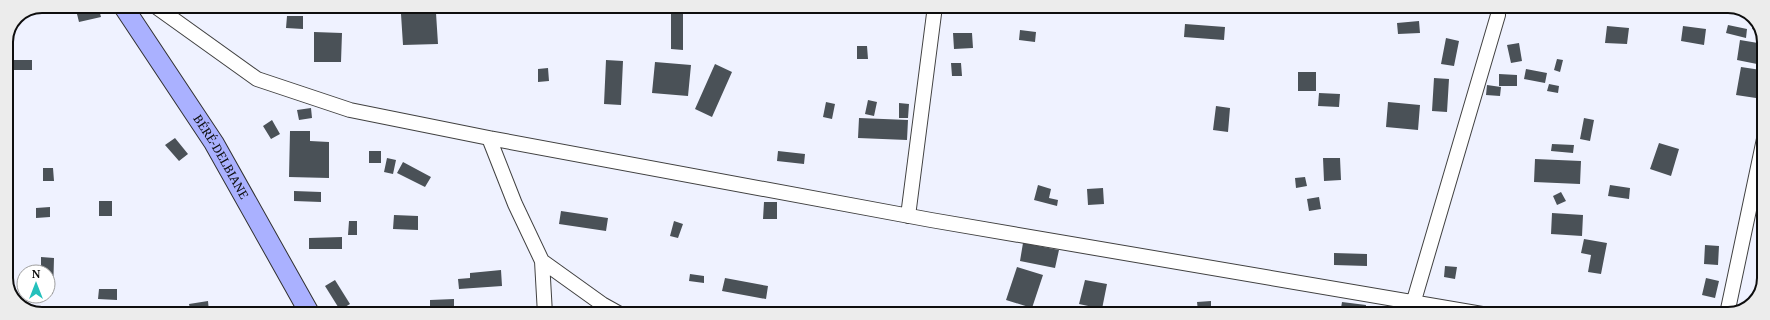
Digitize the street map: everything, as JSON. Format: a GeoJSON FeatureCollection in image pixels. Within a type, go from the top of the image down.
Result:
{"type":"FeatureCollection","features":[{"type":"Feature","properties":{"kind":"street","name":"BÉRÉ-DELBIANE"},"geometry":{"type":"LineString","coordinates":[[129,13],[214,142],[306,307]]}},
{"type":"Feature","properties":{"kind":"street"},"geometry":{"type":"LineString","coordinates":[[165,13],[257,79],[350,110],[489,138],[1407,307]]}},
{"type":"Feature","properties":{"kind":"street"},"geometry":{"type":"LineString","coordinates":[[908,216],[934,13]]}},
{"type":"Feature","properties":{"kind":"street"},"geometry":{"type":"LineString","coordinates":[[1412,307],[1498,15]]}},
{"type":"Feature","properties":{"kind":"street"},"geometry":{"type":"LineString","coordinates":[[489,138],[515,204],[542,261],[545,307]]}},
{"type":"Feature","properties":{"kind":"street"},"geometry":{"type":"LineString","coordinates":[[1728,307],[1757,172]]}},
{"type":"Feature","properties":{"kind":"street"},"geometry":{"type":"LineString","coordinates":[[542,261],[610,307]]}},
{"type":"Feature","properties":{"kind":"building"},"geometry":{"type":"Polygon","coordinates":[[[77,13],[100,13],[101,17],[79,22],[77,13]]]}},
{"type":"Feature","properties":{"kind":"building"},"geometry":{"type":"Polygon","coordinates":[[[436,13],[438,44],[403,45],[401,14],[436,13]]]}},
{"type":"Feature","properties":{"kind":"building"},"geometry":{"type":"Polygon","coordinates":[[[671,13],[683,13],[683,50],[671,49],[671,13]]]}},
{"type":"Feature","properties":{"kind":"building"},"geometry":{"type":"Polygon","coordinates":[[[287,16],[303,16],[303,29],[286,28],[287,16]]]}},
{"type":"Feature","properties":{"kind":"building"},"geometry":{"type":"Polygon","coordinates":[[[1419,21],[1420,33],[1398,34],[1397,23],[1419,21]]]}},
{"type":"Feature","properties":{"kind":"building"},"geometry":{"type":"Polygon","coordinates":[[[1185,24],[1225,27],[1224,40],[1184,37],[1185,24]]]}},
{"type":"Feature","properties":{"kind":"building"},"geometry":{"type":"Polygon","coordinates":[[[1728,25],[1747,29],[1746,38],[1726,33],[1728,25]]]}},
{"type":"Feature","properties":{"kind":"building"},"geometry":{"type":"Polygon","coordinates":[[[1607,26],[1629,28],[1627,44],[1605,43],[1607,26]]]}},
{"type":"Feature","properties":{"kind":"building"},"geometry":{"type":"Polygon","coordinates":[[[1683,26],[1706,29],[1704,45],[1681,41],[1683,26]]]}},
{"type":"Feature","properties":{"kind":"building"},"geometry":{"type":"Polygon","coordinates":[[[1020,30],[1036,32],[1035,42],[1019,40],[1020,30]]]}},
{"type":"Feature","properties":{"kind":"building"},"geometry":{"type":"Polygon","coordinates":[[[314,32],[342,33],[341,62],[314,62],[314,32]]]}},
{"type":"Feature","properties":{"kind":"building"},"geometry":{"type":"Polygon","coordinates":[[[953,33],[972,33],[973,48],[954,49],[953,33]]]}},
{"type":"Feature","properties":{"kind":"building"},"geometry":{"type":"Polygon","coordinates":[[[1446,38],[1459,41],[1454,66],[1441,64],[1446,38]]]}},
{"type":"Feature","properties":{"kind":"building"},"geometry":{"type":"Polygon","coordinates":[[[1740,40],[1757,43],[1757,64],[1737,60],[1740,40]]]}},
{"type":"Feature","properties":{"kind":"building"},"geometry":{"type":"Polygon","coordinates":[[[1519,43],[1522,61],[1511,63],[1507,45],[1519,43]]]}},
{"type":"Feature","properties":{"kind":"building"},"geometry":{"type":"Polygon","coordinates":[[[857,46],[867,46],[868,59],[857,59],[857,46]]]}},
{"type":"Feature","properties":{"kind":"building"},"geometry":{"type":"Polygon","coordinates":[[[1557,59],[1563,60],[1560,72],[1554,70],[1557,59]]]}},
{"type":"Feature","properties":{"kind":"building"},"geometry":{"type":"Polygon","coordinates":[[[13,60],[32,60],[32,70],[13,70],[13,60]]]}},
{"type":"Feature","properties":{"kind":"building"},"geometry":{"type":"Polygon","coordinates":[[[606,60],[623,61],[621,105],[604,104],[606,60]]]}},
{"type":"Feature","properties":{"kind":"building"},"geometry":{"type":"Polygon","coordinates":[[[655,62],[691,65],[688,96],[652,93],[655,62]]]}},
{"type":"Feature","properties":{"kind":"building"},"geometry":{"type":"Polygon","coordinates":[[[951,63],[961,63],[962,76],[952,76],[951,63]]]}},
{"type":"Feature","properties":{"kind":"building"},"geometry":{"type":"Polygon","coordinates":[[[715,64],[732,72],[712,117],[695,109],[715,64]]]}},
{"type":"Feature","properties":{"kind":"building"},"geometry":{"type":"Polygon","coordinates":[[[1741,67],[1757,69],[1756,98],[1736,95],[1741,67]]]}},
{"type":"Feature","properties":{"kind":"building"},"geometry":{"type":"Polygon","coordinates":[[[548,68],[549,81],[538,82],[538,69],[548,68]]]}},
{"type":"Feature","properties":{"kind":"building"},"geometry":{"type":"Polygon","coordinates":[[[1526,69],[1547,73],[1545,83],[1524,79],[1526,69]]]}},
{"type":"Feature","properties":{"kind":"building"},"geometry":{"type":"Polygon","coordinates":[[[1298,72],[1316,72],[1316,91],[1298,91],[1298,72]]]}},
{"type":"Feature","properties":{"kind":"building"},"geometry":{"type":"Polygon","coordinates":[[[1499,74],[1517,75],[1517,86],[1499,86],[1499,74]]]}},
{"type":"Feature","properties":{"kind":"building"},"geometry":{"type":"Polygon","coordinates":[[[1434,78],[1449,79],[1447,112],[1432,111],[1434,78]]]}},
{"type":"Feature","properties":{"kind":"building"},"geometry":{"type":"Polygon","coordinates":[[[1549,84],[1559,86],[1558,93],[1547,91],[1549,84]]]}},
{"type":"Feature","properties":{"kind":"building"},"geometry":{"type":"Polygon","coordinates":[[[1487,85],[1501,87],[1500,96],[1486,95],[1487,85]]]}},
{"type":"Feature","properties":{"kind":"building"},"geometry":{"type":"Polygon","coordinates":[[[1319,93],[1340,94],[1339,107],[1318,106],[1319,93]]]}},
{"type":"Feature","properties":{"kind":"building"},"geometry":{"type":"Polygon","coordinates":[[[868,100],[877,102],[874,116],[865,114],[868,100]]]}},
{"type":"Feature","properties":{"kind":"building"},"geometry":{"type":"Polygon","coordinates":[[[826,102],[835,104],[832,119],[823,117],[826,102]]]}},
{"type":"Feature","properties":{"kind":"building"},"geometry":{"type":"Polygon","coordinates":[[[1388,102],[1420,105],[1418,130],[1386,127],[1388,102]]]}},
{"type":"Feature","properties":{"kind":"building"},"geometry":{"type":"Polygon","coordinates":[[[899,103],[909,104],[908,118],[899,118],[899,103]]]}},
{"type":"Feature","properties":{"kind":"building"},"geometry":{"type":"Polygon","coordinates":[[[1216,106],[1230,108],[1228,132],[1213,130],[1216,106]]]}},
{"type":"Feature","properties":{"kind":"building"},"geometry":{"type":"Polygon","coordinates":[[[311,108],[312,118],[299,120],[297,110],[311,108]]]}},
{"type":"Feature","properties":{"kind":"building"},"geometry":{"type":"Polygon","coordinates":[[[859,118],[908,120],[907,140],[858,138],[859,118]]]}},
{"type":"Feature","properties":{"kind":"building"},"geometry":{"type":"Polygon","coordinates":[[[1584,118],[1594,120],[1590,141],[1580,139],[1584,118]]]}},
{"type":"Feature","properties":{"kind":"building"},"geometry":{"type":"Polygon","coordinates":[[[272,120],[280,134],[271,139],[263,126],[272,120]]]}},
{"type":"Feature","properties":{"kind":"building"},"geometry":{"type":"Polygon","coordinates":[[[290,131],[310,131],[310,141],[329,142],[329,178],[289,177],[290,131]]]}},
{"type":"Feature","properties":{"kind":"building"},"geometry":{"type":"Polygon","coordinates":[[[175,138],[188,154],[179,161],[165,145],[175,138]]]}},
{"type":"Feature","properties":{"kind":"building"},"geometry":{"type":"Polygon","coordinates":[[[1659,143],[1679,149],[1671,176],[1650,169],[1659,143]]]}},
{"type":"Feature","properties":{"kind":"building"},"geometry":{"type":"Polygon","coordinates":[[[1552,144],[1574,145],[1573,153],[1551,151],[1552,144]]]}},
{"type":"Feature","properties":{"kind":"building"},"geometry":{"type":"Polygon","coordinates":[[[369,151],[381,151],[381,163],[369,163],[369,151]]]}},
{"type":"Feature","properties":{"kind":"building"},"geometry":{"type":"Polygon","coordinates":[[[778,151],[805,154],[804,164],[777,161],[778,151]]]}},
{"type":"Feature","properties":{"kind":"building"},"geometry":{"type":"Polygon","coordinates":[[[387,158],[396,160],[393,174],[384,172],[387,158]]]}},
{"type":"Feature","properties":{"kind":"building"},"geometry":{"type":"Polygon","coordinates":[[[1323,158],[1340,158],[1341,180],[1324,181],[1323,158]]]}},
{"type":"Feature","properties":{"kind":"building"},"geometry":{"type":"Polygon","coordinates":[[[1535,159],[1581,161],[1580,184],[1534,182],[1535,159]]]}},
{"type":"Feature","properties":{"kind":"building"},"geometry":{"type":"Polygon","coordinates":[[[403,162],[431,177],[425,187],[397,173],[403,162]]]}},
{"type":"Feature","properties":{"kind":"building"},"geometry":{"type":"Polygon","coordinates":[[[43,168],[53,168],[54,181],[43,181],[43,168]]]}},
{"type":"Feature","properties":{"kind":"building"},"geometry":{"type":"Polygon","coordinates":[[[1305,177],[1307,186],[1296,188],[1295,178],[1305,177]]]}},
{"type":"Feature","properties":{"kind":"building"},"geometry":{"type":"Polygon","coordinates":[[[1038,185],[1051,189],[1049,198],[1058,200],[1057,206],[1034,200],[1038,185]]]}},
{"type":"Feature","properties":{"kind":"building"},"geometry":{"type":"Polygon","coordinates":[[[1610,185],[1630,188],[1629,199],[1608,196],[1610,185]]]}},
{"type":"Feature","properties":{"kind":"building"},"geometry":{"type":"Polygon","coordinates":[[[1103,188],[1104,204],[1088,205],[1087,189],[1103,188]]]}},
{"type":"Feature","properties":{"kind":"building"},"geometry":{"type":"Polygon","coordinates":[[[294,191],[321,192],[321,202],[294,201],[294,191]]]}},
{"type":"Feature","properties":{"kind":"building"},"geometry":{"type":"Polygon","coordinates":[[[1561,192],[1566,201],[1557,205],[1553,196],[1561,192]]]}},
{"type":"Feature","properties":{"kind":"building"},"geometry":{"type":"Polygon","coordinates":[[[1319,197],[1321,209],[1309,211],[1307,199],[1319,197]]]}},
{"type":"Feature","properties":{"kind":"building"},"geometry":{"type":"Polygon","coordinates":[[[99,201],[112,201],[112,216],[99,216],[99,201]]]}},
{"type":"Feature","properties":{"kind":"building"},"geometry":{"type":"Polygon","coordinates":[[[764,202],[777,202],[777,219],[763,219],[764,202]]]}},
{"type":"Feature","properties":{"kind":"building"},"geometry":{"type":"Polygon","coordinates":[[[50,207],[50,217],[36,218],[36,208],[50,207]]]}},
{"type":"Feature","properties":{"kind":"building"},"geometry":{"type":"Polygon","coordinates":[[[561,211],[608,218],[606,231],[559,224],[561,211]]]}},
{"type":"Feature","properties":{"kind":"building"},"geometry":{"type":"Polygon","coordinates":[[[1552,213],[1583,215],[1582,236],[1551,234],[1552,213]]]}},
{"type":"Feature","properties":{"kind":"building"},"geometry":{"type":"Polygon","coordinates":[[[394,215],[418,216],[418,230],[393,229],[394,215]]]}},
{"type":"Feature","properties":{"kind":"building"},"geometry":{"type":"Polygon","coordinates":[[[349,221],[357,221],[357,235],[348,235],[349,221]]]}},
{"type":"Feature","properties":{"kind":"building"},"geometry":{"type":"Polygon","coordinates":[[[674,221],[683,224],[678,238],[670,236],[674,221]]]}},
{"type":"Feature","properties":{"kind":"building"},"geometry":{"type":"Polygon","coordinates":[[[342,237],[342,249],[309,249],[309,238],[342,237]]]}},
{"type":"Feature","properties":{"kind":"building"},"geometry":{"type":"Polygon","coordinates":[[[1584,239],[1607,243],[1601,274],[1588,272],[1591,255],[1581,253],[1584,239]]]}},
{"type":"Feature","properties":{"kind":"building"},"geometry":{"type":"Polygon","coordinates":[[[1023,243],[1059,250],[1055,268],[1020,261],[1023,243]]]}},
{"type":"Feature","properties":{"kind":"building"},"geometry":{"type":"Polygon","coordinates":[[[1705,245],[1719,246],[1718,265],[1704,264],[1705,245]]]}},
{"type":"Feature","properties":{"kind":"building"},"geometry":{"type":"Polygon","coordinates":[[[1334,253],[1367,254],[1367,266],[1334,265],[1334,253]]]}},
{"type":"Feature","properties":{"kind":"building"},"geometry":{"type":"Polygon","coordinates":[[[41,257],[54,258],[54,264],[41,264],[41,257]]]}},
{"type":"Feature","properties":{"kind":"building"},"geometry":{"type":"Polygon","coordinates":[[[1445,266],[1457,267],[1455,279],[1444,277],[1445,266]]]}},
{"type":"Feature","properties":{"kind":"building"},"geometry":{"type":"Polygon","coordinates":[[[1017,267],[1043,275],[1032,307],[1006,300],[1017,267]]]}},
{"type":"Feature","properties":{"kind":"building"},"geometry":{"type":"Polygon","coordinates":[[[501,270],[502,286],[459,289],[458,279],[470,278],[470,273],[501,270]]]}},
{"type":"Feature","properties":{"kind":"building"},"geometry":{"type":"Polygon","coordinates":[[[690,274],[704,276],[704,283],[689,281],[690,274]]]}},
{"type":"Feature","properties":{"kind":"building"},"geometry":{"type":"Polygon","coordinates":[[[725,278],[768,286],[766,299],[722,291],[725,278]]]}},
{"type":"Feature","properties":{"kind":"building"},"geometry":{"type":"Polygon","coordinates":[[[1706,278],[1719,281],[1715,298],[1702,295],[1706,278]]]}},
{"type":"Feature","properties":{"kind":"building"},"geometry":{"type":"Polygon","coordinates":[[[335,280],[350,304],[345,307],[338,307],[325,286],[335,280]]]}},
{"type":"Feature","properties":{"kind":"building"},"geometry":{"type":"Polygon","coordinates":[[[1085,280],[1107,284],[1102,307],[1093,307],[1079,304],[1085,280]]]}},
{"type":"Feature","properties":{"kind":"building"},"geometry":{"type":"Polygon","coordinates":[[[99,289],[117,289],[117,300],[98,299],[99,289]]]}},
{"type":"Feature","properties":{"kind":"building"},"geometry":{"type":"Polygon","coordinates":[[[454,299],[454,307],[430,307],[430,300],[454,299]]]}},
{"type":"Feature","properties":{"kind":"building"},"geometry":{"type":"Polygon","coordinates":[[[208,301],[209,307],[190,307],[189,304],[208,301]]]}},
{"type":"Feature","properties":{"kind":"building"},"geometry":{"type":"Polygon","coordinates":[[[1211,301],[1211,307],[1198,307],[1197,302],[1211,301]]]}},
{"type":"Feature","properties":{"kind":"building"},"geometry":{"type":"Polygon","coordinates":[[[1342,302],[1366,305],[1366,307],[1341,307],[1342,302]]]}}]}
